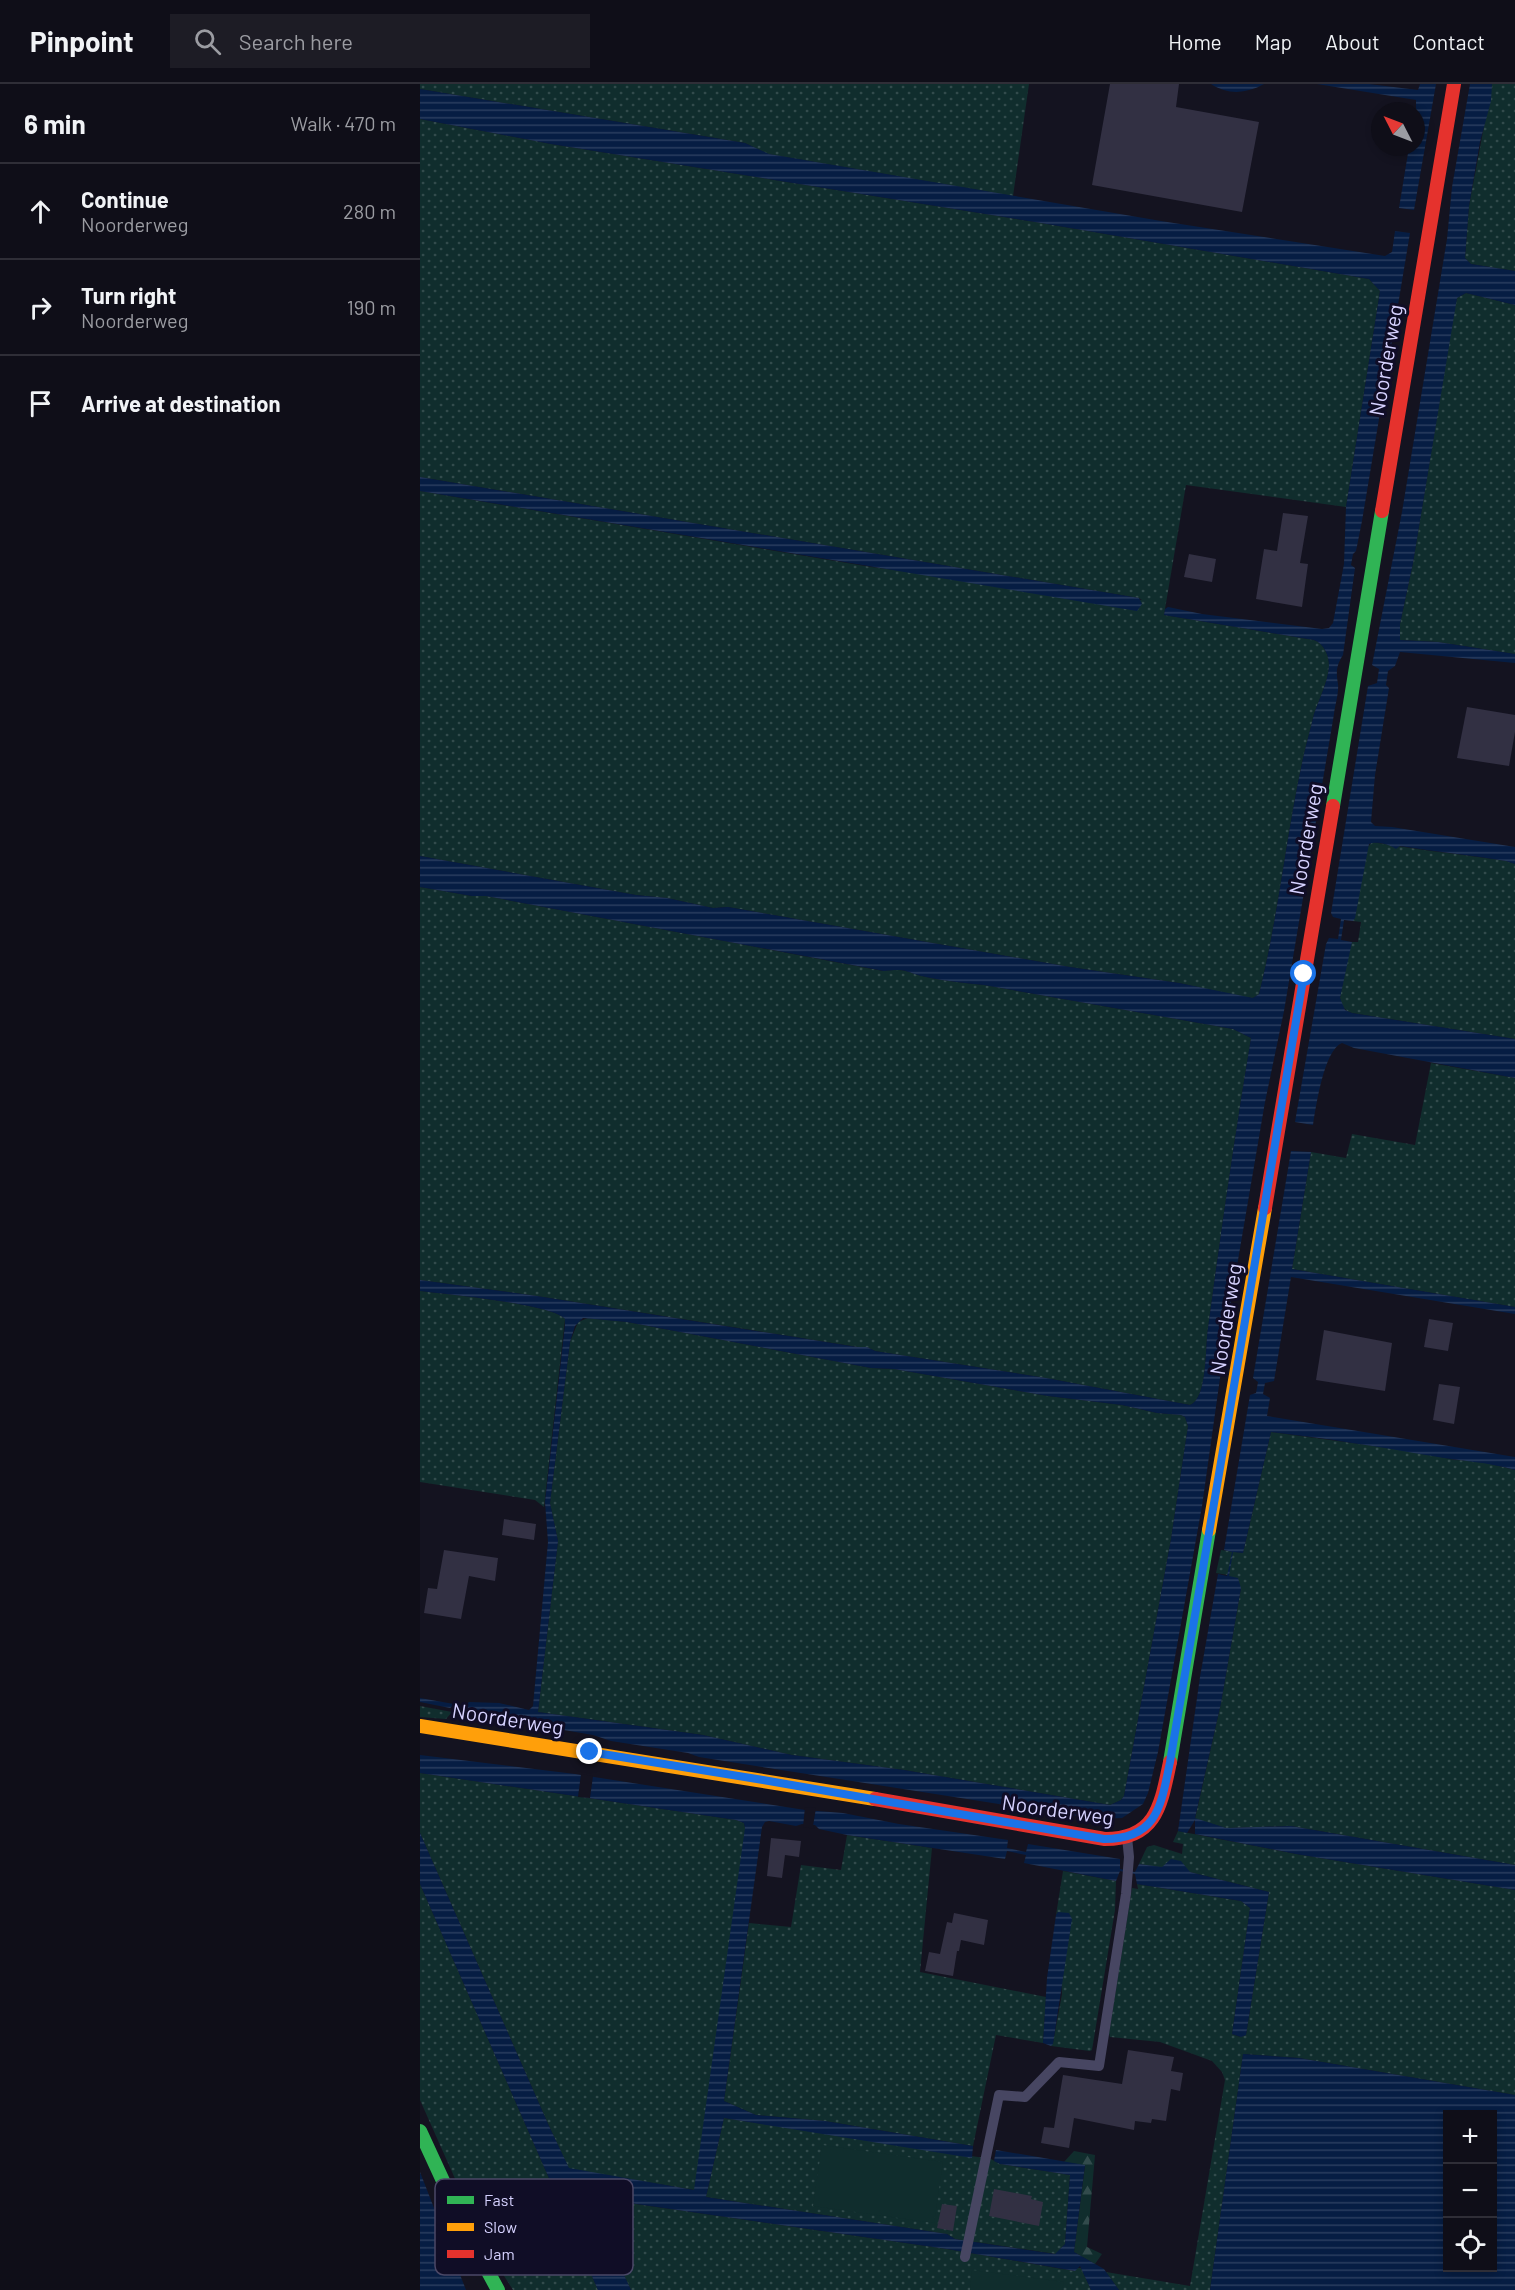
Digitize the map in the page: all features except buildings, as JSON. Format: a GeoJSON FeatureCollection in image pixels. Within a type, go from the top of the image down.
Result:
{"type":"FeatureCollection","features":[{"type":"Feature","properties":{"kind":"street","name":"Noorderweg"},"geometry":{"type":"LineString","coordinates":[[420,1726],[751,1778],[1104,1839],[1127,1837],[1146,1827],[1154,1818],[1160,1807],[1170,1762],[1454,84]]}},
{"type":"Feature","properties":{"kind":"street"},"geometry":{"type":"LineString","coordinates":[[420,2131],[442,2179]]}},
{"type":"Feature","properties":{"kind":"street"},"geometry":{"type":"LineString","coordinates":[[490,2275],[498,2290]]}},
{"type":"Feature","properties":{"kind":"lane"},"geometry":{"type":"LineString","coordinates":[[964,2257],[999,2095],[1025,2097],[1059,2062],[1099,2066],[1126,1894],[1130,1857],[1127,1837]]}},
{"type":"Feature","properties":{"kind":"green space"},"geometry":{"type":"Polygon","coordinates":[[[420,84],[1029,84],[1013,196],[768,154],[745,143],[420,89],[420,84]]]}},
{"type":"Feature","properties":{"kind":"green space"},"geometry":{"type":"Polygon","coordinates":[[[1492,84],[1515,84],[1515,271],[1471,264],[1465,258],[1469,206],[1492,84]]]}},
{"type":"Feature","properties":{"kind":"green space"},"geometry":{"type":"Polygon","coordinates":[[[420,119],[551,144],[1035,222],[1369,279],[1380,291],[1346,507],[1186,485],[1164,615],[1314,640],[1323,647],[1328,658],[1327,678],[1314,714],[1304,754],[1259,994],[1253,998],[1245,997],[1179,983],[1070,967],[728,907],[713,908],[667,898],[636,895],[420,856],[420,491],[871,567],[1142,600],[420,477],[420,119]]]}},
{"type":"Feature","properties":{"kind":"green space"},"geometry":{"type":"Polygon","coordinates":[[[1466,293],[1515,305],[1515,654],[1438,642],[1400,640],[1400,624],[1413,563],[1455,306],[1457,298],[1466,293]]]}},
{"type":"Feature","properties":{"kind":"green space"},"geometry":{"type":"Polygon","coordinates":[[[1372,842],[1515,864],[1515,1039],[1352,1013],[1344,1008],[1340,998],[1349,948],[1352,942],[1358,942],[1361,922],[1353,921],[1367,848],[1372,842]]]}},
{"type":"Feature","properties":{"kind":"green space"},"geometry":{"type":"Polygon","coordinates":[[[420,887],[472,896],[486,896],[883,971],[902,970],[955,982],[984,985],[1233,1029],[1251,1038],[1218,1255],[1205,1370],[1196,1400],[1190,1405],[1046,1378],[875,1351],[867,1347],[420,1280],[420,887]]]}},
{"type":"Feature","properties":{"kind":"green space"},"geometry":{"type":"Polygon","coordinates":[[[1431,1063],[1515,1078],[1515,1307],[1292,1269],[1311,1152],[1346,1158],[1352,1134],[1415,1145],[1431,1063]]]}},
{"type":"Feature","properties":{"kind":"green space"},"geometry":{"type":"Polygon","coordinates":[[[420,1291],[520,1304],[556,1314],[565,1319],[544,1507],[535,1500],[420,1482],[420,1291]]]}},
{"type":"Feature","properties":{"kind":"green space"},"geometry":{"type":"Polygon","coordinates":[[[588,1318],[627,1322],[871,1368],[894,1369],[1185,1417],[1188,1426],[1171,1539],[1124,1796],[1121,1800],[1110,1805],[904,1770],[792,1755],[703,1735],[538,1712],[558,1541],[550,1503],[570,1342],[578,1322],[588,1318]]]}},
{"type":"Feature","properties":{"kind":"green space"},"geometry":{"type":"Polygon","coordinates":[[[1271,1432],[1411,1451],[1455,1460],[1478,1461],[1515,1470],[1515,1865],[1291,1826],[1226,1828],[1195,1819],[1221,1703],[1241,1588],[1228,1575],[1216,1573],[1221,1550],[1243,1553],[1271,1432]]]}},
{"type":"Feature","properties":{"kind":"green space"},"geometry":{"type":"Polygon","coordinates":[[[420,1706],[452,1712],[446,1719],[420,1717],[420,1706]]]}},
{"type":"Feature","properties":{"kind":"green space"},"geometry":{"type":"Polygon","coordinates":[[[420,1773],[744,1823],[746,1833],[695,2190],[569,2169],[420,1833],[420,1773]]]}},
{"type":"Feature","properties":{"kind":"green space"},"geometry":{"type":"Polygon","coordinates":[[[1178,1831],[1296,1854],[1515,1890],[1515,2095],[1299,2058],[1243,2054],[1210,2290],[1119,2290],[1106,2272],[1190,2286],[1225,2080],[1222,2072],[1212,2061],[1160,2042],[1110,2037],[1132,1888],[1138,1889],[1137,1884],[1241,1901],[1250,1908],[1232,2034],[1240,2037],[1246,2035],[1269,1892],[1190,1872],[1139,1864],[1147,1847],[1154,1845],[1182,1854],[1183,1844],[1173,1842],[1178,1831]]]}},
{"type":"Feature","properties":{"kind":"green space"},"geometry":{"type":"Polygon","coordinates":[[[847,1835],[932,1848],[920,1972],[1046,1997],[1043,2043],[996,2035],[973,2146],[825,2121],[756,2115],[724,2101],[749,1923],[791,1927],[801,1865],[841,1870],[847,1835]]]}},
{"type":"Feature","properties":{"kind":"green space"},"geometry":{"type":"Polygon","coordinates":[[[1063,1871],[1116,1881],[1115,1910],[1090,2051],[1051,2046],[1062,1994],[1058,1912],[1056,1915],[1063,1871]]]}},
{"type":"Feature","properties":{"kind":"green space"},"geometry":{"type":"Polygon","coordinates":[[[420,1884],[549,2179],[455,2179],[420,2100],[420,1884]]]}},
{"type":"Feature","properties":{"kind":"green space"},"geometry":{"type":"Polygon","coordinates":[[[724,2118],[991,2159],[1000,2164],[1070,2175],[1065,2244],[1056,2254],[955,2239],[947,2234],[706,2197],[724,2118]]]}},
{"type":"Feature","properties":{"kind":"green space"},"geometry":{"type":"Polygon","coordinates":[[[822,2145],[943,2162],[934,2223],[813,2206],[822,2145]]]}},
{"type":"Feature","properties":{"kind":"green space"},"geometry":{"type":"Polygon","coordinates":[[[1074,2151],[1095,2155],[1087,2247],[1102,2254],[1095,2264],[1074,2252],[1085,2166],[1064,2162],[1074,2151]]]}},
{"type":"Feature","properties":{"kind":"green space"},"geometry":{"type":"Polygon","coordinates":[[[633,2204],[947,2249],[1074,2271],[1081,2268],[1091,2290],[631,2290],[624,2275],[633,2275],[633,2204]]]}},
{"type":"Feature","properties":{"kind":"green space"},"geometry":{"type":"Polygon","coordinates":[[[972,2270],[1064,2282],[1062,2290],[970,2290],[972,2270]]]}},
{"type":"Feature","properties":{"kind":"green space"},"geometry":{"type":"Polygon","coordinates":[[[503,2275],[591,2275],[598,2290],[513,2290],[503,2275]]]}},
{"type":"Feature","properties":{"kind":"water"},"geometry":{"type":"Polygon","coordinates":[[[1211,84],[1264,84],[1251,90],[1237,92],[1217,88],[1211,84]]]}},
{"type":"Feature","properties":{"kind":"water"},"geometry":{"type":"Polygon","coordinates":[[[1317,84],[1369,84],[1418,90],[1420,84],[1436,84],[1425,147],[1425,102],[1416,102],[1416,100],[1317,84]]]}},
{"type":"Feature","properties":{"kind":"water"},"geometry":{"type":"Polygon","coordinates":[[[1470,84],[1492,84],[1491,101],[1480,142],[1469,206],[1465,258],[1471,264],[1515,271],[1515,305],[1466,293],[1457,298],[1413,563],[1400,624],[1400,640],[1438,642],[1515,654],[1515,663],[1400,652],[1395,666],[1388,671],[1386,685],[1389,688],[1375,775],[1371,822],[1375,826],[1515,847],[1515,864],[1400,846],[1396,849],[1379,843],[1369,844],[1355,918],[1353,921],[1344,920],[1341,940],[1352,942],[1340,998],[1345,1010],[1352,1013],[1515,1039],[1515,1078],[1354,1048],[1342,1043],[1330,1056],[1326,1067],[1313,1125],[1295,1122],[1326,944],[1329,938],[1338,939],[1341,919],[1333,917],[1331,913],[1368,686],[1377,683],[1379,669],[1372,665],[1402,512],[1470,84]]]}},
{"type":"Feature","properties":{"kind":"water"},"geometry":{"type":"Polygon","coordinates":[[[420,89],[745,143],[769,154],[1161,221],[1385,256],[1392,252],[1395,231],[1410,233],[1362,521],[1351,565],[1355,568],[1343,655],[1337,669],[1337,695],[1284,1011],[1265,1102],[1230,1307],[1202,1506],[1158,1752],[1143,1804],[1122,1818],[1099,1819],[1069,1815],[699,1757],[688,1753],[611,1741],[593,1735],[475,1715],[464,1707],[454,1705],[450,1708],[420,1702],[420,1698],[465,1706],[469,1702],[499,1703],[529,1710],[533,1706],[548,1542],[545,1502],[565,1319],[541,1309],[520,1304],[420,1291],[420,1280],[867,1347],[875,1351],[1046,1378],[1190,1405],[1200,1392],[1205,1370],[1218,1255],[1251,1038],[1233,1029],[984,985],[955,982],[902,970],[884,971],[486,896],[472,896],[420,887],[420,856],[636,895],[667,898],[713,908],[728,907],[1070,967],[1179,983],[1253,998],[1259,994],[1266,964],[1304,754],[1314,714],[1327,678],[1328,658],[1323,647],[1314,640],[1164,615],[1165,609],[1168,607],[1202,614],[1322,629],[1329,628],[1333,623],[1344,564],[1346,507],[1380,291],[1369,279],[1035,222],[551,144],[420,119],[420,89]],[[583,1318],[575,1326],[570,1342],[550,1503],[558,1541],[538,1712],[703,1735],[792,1755],[904,1770],[1110,1805],[1121,1800],[1124,1796],[1171,1539],[1188,1426],[1185,1417],[894,1369],[871,1368],[627,1322],[583,1318]]]}},
{"type":"Feature","properties":{"kind":"water"},"geometry":{"type":"Polygon","coordinates":[[[1408,156],[1423,156],[1414,210],[1399,208],[1408,156]]]}},
{"type":"Feature","properties":{"kind":"water"},"geometry":{"type":"Polygon","coordinates":[[[420,477],[1139,598],[1142,604],[1137,611],[420,491],[420,477]]]}},
{"type":"Feature","properties":{"kind":"water"},"geometry":{"type":"Polygon","coordinates":[[[1291,1151],[1311,1152],[1292,1269],[1515,1307],[1515,1314],[1291,1277],[1274,1381],[1265,1383],[1263,1394],[1270,1398],[1267,1416],[1515,1457],[1515,1470],[1484,1463],[1271,1432],[1243,1553],[1233,1552],[1229,1576],[1238,1578],[1241,1588],[1221,1703],[1195,1818],[1226,1828],[1291,1826],[1515,1865],[1515,1890],[1296,1854],[1195,1834],[1195,1820],[1187,1833],[1178,1831],[1200,1677],[1218,1574],[1227,1576],[1232,1552],[1224,1550],[1250,1395],[1256,1393],[1258,1382],[1253,1378],[1291,1151]]]}},
{"type":"Feature","properties":{"kind":"water"},"geometry":{"type":"Polygon","coordinates":[[[420,1755],[575,1774],[805,1810],[843,1813],[899,1824],[1008,1840],[1007,1848],[1026,1852],[1028,1844],[1120,1859],[1120,1869],[1135,1872],[1139,1864],[1162,1867],[1171,1859],[1181,1861],[1190,1872],[1269,1892],[1246,2035],[1241,2037],[1232,2034],[1250,1908],[1241,1901],[1137,1884],[1135,1874],[1120,1871],[1116,1881],[1024,1863],[1026,1855],[1007,1851],[1005,1859],[847,1835],[819,1829],[815,1825],[796,1826],[769,1821],[765,1822],[762,1827],[724,2101],[756,2115],[825,2121],[973,2146],[972,2158],[724,2118],[706,2197],[947,2234],[955,2239],[1055,2254],[1065,2244],[1070,2175],[1000,2164],[994,2161],[996,2150],[1085,2165],[1074,2252],[1104,2269],[1119,2290],[1091,2290],[1080,2266],[1075,2271],[947,2249],[633,2204],[633,2179],[694,2190],[744,1823],[420,1773],[420,1755]]]}},
{"type":"Feature","properties":{"kind":"water"},"geometry":{"type":"Polygon","coordinates":[[[420,1833],[549,2126],[569,2168],[632,2179],[549,2179],[420,1884],[420,1833]]]}},
{"type":"Feature","properties":{"kind":"water"},"geometry":{"type":"Polygon","coordinates":[[[1058,1912],[1069,1913],[1072,1919],[1051,2046],[1043,2043],[1047,1978],[1058,1912]]]}},
{"type":"Feature","properties":{"kind":"water"},"geometry":{"type":"Polygon","coordinates":[[[1243,2054],[1299,2058],[1515,2095],[1515,2290],[1210,2290],[1243,2054]]]}},
{"type":"Feature","properties":{"kind":"water"},"geometry":{"type":"Polygon","coordinates":[[[420,2172],[435,2210],[435,2275],[460,2275],[466,2290],[420,2290],[420,2172]]]}},
{"type":"Feature","properties":{"kind":"water"},"geometry":{"type":"Polygon","coordinates":[[[591,2275],[624,2275],[631,2290],[598,2290],[591,2275]]]}},
{"type":"Feature","properties":{"kind":"pier"},"geometry":{"type":"Polygon","coordinates":[[[581,1774],[593,1776],[590,1798],[578,1797],[581,1774]]]}},
{"type":"Feature","properties":{"kind":"pier"},"geometry":{"type":"Polygon","coordinates":[[[805,1807],[816,1808],[813,1826],[815,1829],[803,1827],[805,1807]]]}},
{"type":"Feature","properties":{"kind":"traffic: fast"},"geometry":{"type":"LineString","coordinates":[[1333,806],[1382,511]]}},
{"type":"Feature","properties":{"kind":"traffic: fast"},"geometry":{"type":"LineString","coordinates":[[1170,1762],[1209,1530]]}},
{"type":"Feature","properties":{"kind":"traffic: fast"},"geometry":{"type":"LineString","coordinates":[[420,2131],[442,2179]]}},
{"type":"Feature","properties":{"kind":"traffic: fast"},"geometry":{"type":"LineString","coordinates":[[490,2275],[498,2290]]}},
{"type":"Feature","properties":{"kind":"traffic: slow"},"geometry":{"type":"LineString","coordinates":[[1209,1530],[1265,1208]]}},
{"type":"Feature","properties":{"kind":"traffic: slow"},"geometry":{"type":"LineString","coordinates":[[420,1726],[875,1799]]}},
{"type":"Feature","properties":{"kind":"traffic: jam"},"geometry":{"type":"LineString","coordinates":[[1382,511],[1454,84]]}},
{"type":"Feature","properties":{"kind":"traffic: jam"},"geometry":{"type":"LineString","coordinates":[[1265,1208],[1333,806]]}},
{"type":"Feature","properties":{"kind":"traffic: jam"},"geometry":{"type":"LineString","coordinates":[[875,1799],[1105,1839],[1122,1837],[1136,1833],[1154,1816],[1163,1792],[1170,1762]]}},
{"type":"Feature","properties":{"kind":"route"},"geometry":{"type":"LineString","coordinates":[[590,1752],[1104,1839],[1127,1837],[1146,1827],[1160,1807],[1170,1762],[1304,974]]}}]}
